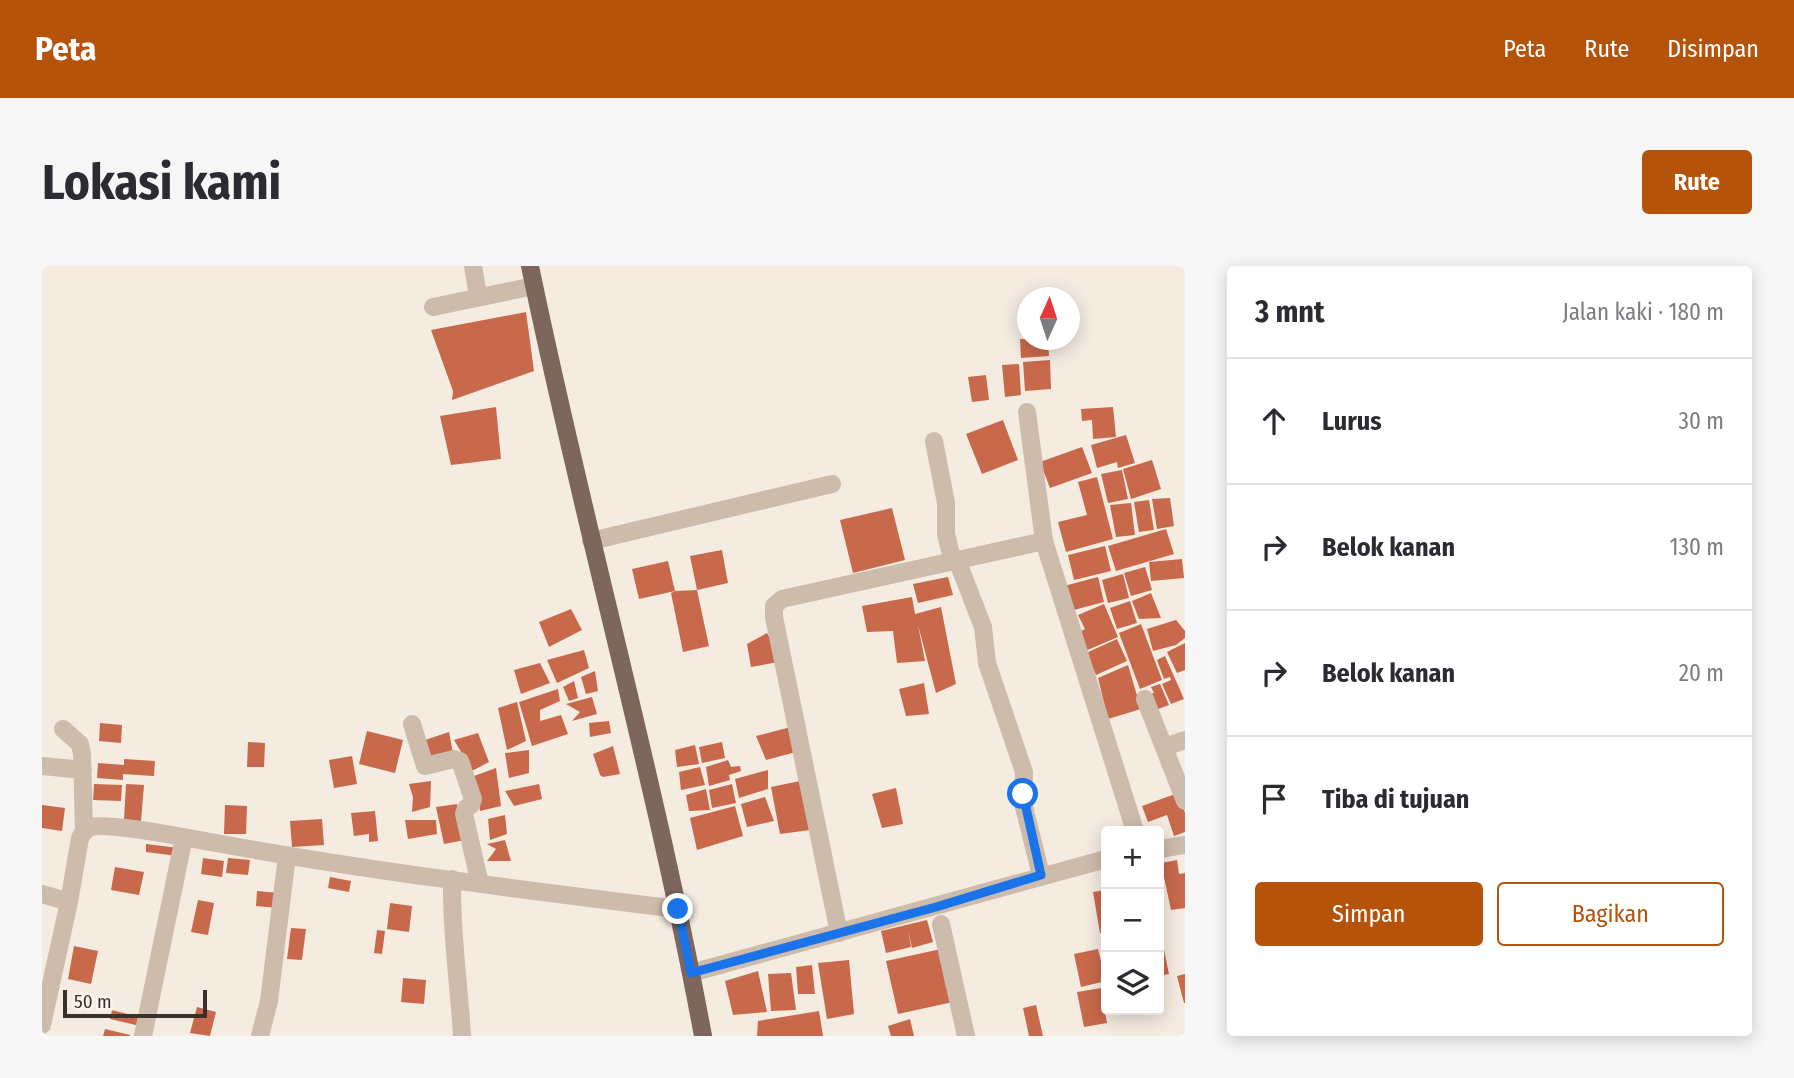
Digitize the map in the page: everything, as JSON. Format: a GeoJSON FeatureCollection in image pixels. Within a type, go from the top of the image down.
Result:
{"type":"FeatureCollection","features":[{"type":"Feature","properties":{"kind":"main road"},"geometry":{"type":"LineString","coordinates":[[530,266],[592,541],[653,789],[703,1036]]}},
{"type":"Feature","properties":{"kind":"street"},"geometry":{"type":"LineString","coordinates":[[473,266],[478,296]]}},
{"type":"Feature","properties":{"kind":"street"},"geometry":{"type":"LineString","coordinates":[[433,307],[534,286]]}},
{"type":"Feature","properties":{"kind":"street"},"geometry":{"type":"LineString","coordinates":[[1027,412],[1044,541],[1133,826]]}},
{"type":"Feature","properties":{"kind":"street"},"geometry":{"type":"LineString","coordinates":[[934,441],[946,503],[946,534],[983,627],[987,663],[1024,772],[1023,803],[1041,875]]}},
{"type":"Feature","properties":{"kind":"street"},"geometry":{"type":"LineString","coordinates":[[592,541],[832,484]]}},
{"type":"Feature","properties":{"kind":"street"},"geometry":{"type":"LineString","coordinates":[[839,933],[774,617],[774,606],[782,599],[1044,541]]}},
{"type":"Feature","properties":{"kind":"street"},"geometry":{"type":"LineString","coordinates":[[1145,699],[1185,801]]}},
{"type":"Feature","properties":{"kind":"street"},"geometry":{"type":"LineString","coordinates":[[412,724],[425,766],[454,759],[460,761],[472,799],[464,814],[480,884]]}},
{"type":"Feature","properties":{"kind":"street"},"geometry":{"type":"LineString","coordinates":[[42,1025],[80,838],[84,830],[80,744],[63,729]]}},
{"type":"Feature","properties":{"kind":"street"},"geometry":{"type":"LineString","coordinates":[[1165,747],[1185,740]]}},
{"type":"Feature","properties":{"kind":"street"},"geometry":{"type":"LineString","coordinates":[[42,766],[83,769]]}},
{"type":"Feature","properties":{"kind":"street"},"geometry":{"type":"LineString","coordinates":[[84,830],[100,826],[184,837],[288,856],[480,884],[678,909]]}},
{"type":"Feature","properties":{"kind":"street"},"geometry":{"type":"LineString","coordinates":[[143,1036],[184,837]]}},
{"type":"Feature","properties":{"kind":"street"},"geometry":{"type":"LineString","coordinates":[[1164,848],[1185,845]]}},
{"type":"Feature","properties":{"kind":"street"},"geometry":{"type":"LineString","coordinates":[[260,1036],[269,1001],[288,856]]}},
{"type":"Feature","properties":{"kind":"street"},"geometry":{"type":"LineString","coordinates":[[691,973],[1101,860]]}},
{"type":"Feature","properties":{"kind":"street"},"geometry":{"type":"LineString","coordinates":[[452,879],[451,923],[460,990],[462,1036]]}},
{"type":"Feature","properties":{"kind":"street"},"geometry":{"type":"LineString","coordinates":[[42,894],[69,902]]}},
{"type":"Feature","properties":{"kind":"street"},"geometry":{"type":"LineString","coordinates":[[941,924],[966,1036]]}},
{"type":"Feature","properties":{"kind":"building"},"geometry":{"type":"Polygon","coordinates":[[[526,312],[534,371],[452,400],[453,391],[431,330],[526,312]]]}},
{"type":"Feature","properties":{"kind":"building"},"geometry":{"type":"Polygon","coordinates":[[[1021,350],[1049,350],[1049,356],[1021,358],[1021,350]]]}},
{"type":"Feature","properties":{"kind":"building"},"geometry":{"type":"Polygon","coordinates":[[[1050,360],[1051,389],[1025,391],[1023,362],[1050,360]]]}},
{"type":"Feature","properties":{"kind":"building"},"geometry":{"type":"Polygon","coordinates":[[[1019,364],[1021,395],[1005,397],[1002,365],[1019,364]]]}},
{"type":"Feature","properties":{"kind":"building"},"geometry":{"type":"Polygon","coordinates":[[[986,375],[989,400],[972,402],[968,377],[986,375]]]}},
{"type":"Feature","properties":{"kind":"building"},"geometry":{"type":"Polygon","coordinates":[[[496,407],[501,459],[451,465],[440,416],[496,407]]]}},
{"type":"Feature","properties":{"kind":"building"},"geometry":{"type":"Polygon","coordinates":[[[1113,407],[1116,437],[1093,439],[1092,420],[1082,421],[1081,409],[1113,407]]]}},
{"type":"Feature","properties":{"kind":"building"},"geometry":{"type":"Polygon","coordinates":[[[1003,420],[1018,460],[982,474],[966,434],[1003,420]]]}},
{"type":"Feature","properties":{"kind":"building"},"geometry":{"type":"Polygon","coordinates":[[[1126,435],[1135,463],[1118,468],[1117,462],[1097,468],[1091,445],[1126,435]]]}},
{"type":"Feature","properties":{"kind":"building"},"geometry":{"type":"Polygon","coordinates":[[[1082,447],[1092,473],[1050,488],[1040,462],[1082,447]]]}},
{"type":"Feature","properties":{"kind":"building"},"geometry":{"type":"Polygon","coordinates":[[[1152,460],[1161,489],[1131,499],[1123,469],[1152,460]]]}},
{"type":"Feature","properties":{"kind":"building"},"geometry":{"type":"Polygon","coordinates":[[[1122,470],[1128,499],[1108,503],[1101,474],[1122,470]]]}},
{"type":"Feature","properties":{"kind":"building"},"geometry":{"type":"Polygon","coordinates":[[[1097,477],[1113,539],[1066,552],[1058,522],[1087,515],[1078,482],[1097,477]]]}},
{"type":"Feature","properties":{"kind":"building"},"geometry":{"type":"Polygon","coordinates":[[[1170,498],[1174,526],[1157,529],[1152,499],[1170,498]]]}},
{"type":"Feature","properties":{"kind":"building"},"geometry":{"type":"Polygon","coordinates":[[[1149,500],[1154,530],[1139,532],[1134,502],[1149,500]]]}},
{"type":"Feature","properties":{"kind":"building"},"geometry":{"type":"Polygon","coordinates":[[[1131,503],[1135,535],[1116,537],[1110,505],[1131,503]]]}},
{"type":"Feature","properties":{"kind":"building"},"geometry":{"type":"Polygon","coordinates":[[[892,508],[905,560],[853,573],[840,520],[892,508]]]}},
{"type":"Feature","properties":{"kind":"building"},"geometry":{"type":"Polygon","coordinates":[[[1166,529],[1174,554],[1116,571],[1108,546],[1166,529]]]}},
{"type":"Feature","properties":{"kind":"building"},"geometry":{"type":"Polygon","coordinates":[[[1105,546],[1111,571],[1074,580],[1068,555],[1105,546]]]}},
{"type":"Feature","properties":{"kind":"building"},"geometry":{"type":"Polygon","coordinates":[[[722,550],[728,583],[697,590],[690,556],[722,550]]]}},
{"type":"Feature","properties":{"kind":"building"},"geometry":{"type":"Polygon","coordinates":[[[1182,559],[1184,578],[1151,581],[1149,562],[1182,559]]]}},
{"type":"Feature","properties":{"kind":"building"},"geometry":{"type":"Polygon","coordinates":[[[668,561],[675,591],[639,599],[632,569],[668,561]]]}},
{"type":"Feature","properties":{"kind":"building"},"geometry":{"type":"Polygon","coordinates":[[[1145,567],[1152,590],[1131,596],[1124,573],[1145,567]]]}},
{"type":"Feature","properties":{"kind":"building"},"geometry":{"type":"Polygon","coordinates":[[[1123,574],[1129,598],[1108,603],[1102,580],[1123,574]]]}},
{"type":"Feature","properties":{"kind":"building"},"geometry":{"type":"Polygon","coordinates":[[[948,577],[953,595],[918,603],[913,584],[948,577]]]}},
{"type":"Feature","properties":{"kind":"building"},"geometry":{"type":"Polygon","coordinates":[[[1098,577],[1104,602],[1070,611],[1064,586],[1098,577]]]}},
{"type":"Feature","properties":{"kind":"building"},"geometry":{"type":"Polygon","coordinates":[[[697,590],[709,646],[683,652],[671,593],[697,590]]]}},
{"type":"Feature","properties":{"kind":"building"},"geometry":{"type":"Polygon","coordinates":[[[1151,593],[1161,618],[1139,619],[1132,601],[1151,593]]]}},
{"type":"Feature","properties":{"kind":"building"},"geometry":{"type":"Polygon","coordinates":[[[912,597],[915,614],[941,607],[956,684],[936,693],[918,625],[925,661],[897,663],[893,631],[867,632],[862,606],[912,597]]]}},
{"type":"Feature","properties":{"kind":"building"},"geometry":{"type":"Polygon","coordinates":[[[1130,601],[1137,623],[1117,629],[1110,608],[1130,601]]]}},
{"type":"Feature","properties":{"kind":"building"},"geometry":{"type":"Polygon","coordinates":[[[1104,604],[1118,637],[1085,651],[1077,633],[1085,629],[1078,615],[1104,604]]]}},
{"type":"Feature","properties":{"kind":"building"},"geometry":{"type":"Polygon","coordinates":[[[571,609],[582,630],[549,647],[539,622],[571,609]]]}},
{"type":"Feature","properties":{"kind":"building"},"geometry":{"type":"Polygon","coordinates":[[[1176,620],[1185,631],[1185,638],[1176,645],[1153,651],[1147,629],[1176,620]]]}},
{"type":"Feature","properties":{"kind":"building"},"geometry":{"type":"Polygon","coordinates":[[[1141,624],[1162,680],[1140,689],[1119,633],[1141,624]]]}},
{"type":"Feature","properties":{"kind":"building"},"geometry":{"type":"Polygon","coordinates":[[[767,633],[784,661],[751,667],[747,644],[767,633]]]}},
{"type":"Feature","properties":{"kind":"building"},"geometry":{"type":"Polygon","coordinates":[[[1117,639],[1127,661],[1096,675],[1086,653],[1117,639]]]}},
{"type":"Feature","properties":{"kind":"building"},"geometry":{"type":"Polygon","coordinates":[[[1185,643],[1185,670],[1177,673],[1167,652],[1185,643]]]}},
{"type":"Feature","properties":{"kind":"building"},"geometry":{"type":"Polygon","coordinates":[[[584,650],[589,668],[557,683],[547,660],[584,650]]]}},
{"type":"Feature","properties":{"kind":"building"},"geometry":{"type":"Polygon","coordinates":[[[1165,656],[1184,699],[1171,704],[1162,684],[1171,680],[1170,677],[1164,679],[1157,660],[1165,656]]]}},
{"type":"Feature","properties":{"kind":"building"},"geometry":{"type":"Polygon","coordinates":[[[540,663],[550,683],[521,694],[514,670],[540,663]]]}},
{"type":"Feature","properties":{"kind":"building"},"geometry":{"type":"Polygon","coordinates":[[[1128,665],[1141,709],[1108,719],[1098,678],[1128,665]]]}},
{"type":"Feature","properties":{"kind":"building"},"geometry":{"type":"Polygon","coordinates":[[[595,671],[598,691],[586,694],[581,677],[595,671]]]}},
{"type":"Feature","properties":{"kind":"building"},"geometry":{"type":"Polygon","coordinates":[[[574,681],[578,698],[569,701],[563,687],[574,681]]]}},
{"type":"Feature","properties":{"kind":"building"},"geometry":{"type":"Polygon","coordinates":[[[924,683],[929,714],[906,716],[899,689],[924,683]]]}},
{"type":"Feature","properties":{"kind":"building"},"geometry":{"type":"Polygon","coordinates":[[[1160,684],[1169,705],[1153,711],[1147,695],[1154,693],[1151,687],[1160,684]]]}},
{"type":"Feature","properties":{"kind":"building"},"geometry":{"type":"Polygon","coordinates":[[[558,689],[560,701],[540,710],[540,721],[561,715],[568,734],[532,746],[519,702],[558,689]]]}},
{"type":"Feature","properties":{"kind":"building"},"geometry":{"type":"Polygon","coordinates":[[[592,697],[597,714],[572,721],[580,712],[566,704],[592,697]]]}},
{"type":"Feature","properties":{"kind":"building"},"geometry":{"type":"Polygon","coordinates":[[[517,702],[526,741],[507,750],[498,708],[517,702]]]}},
{"type":"Feature","properties":{"kind":"building"},"geometry":{"type":"Polygon","coordinates":[[[609,721],[611,733],[590,737],[589,723],[609,721]]]}},
{"type":"Feature","properties":{"kind":"building"},"geometry":{"type":"Polygon","coordinates":[[[100,723],[122,725],[121,743],[99,741],[100,723]]]}},
{"type":"Feature","properties":{"kind":"building"},"geometry":{"type":"Polygon","coordinates":[[[791,727],[796,752],[766,760],[756,736],[791,727]]]}},
{"type":"Feature","properties":{"kind":"building"},"geometry":{"type":"Polygon","coordinates":[[[367,731],[403,740],[395,773],[359,764],[367,731]]]}},
{"type":"Feature","properties":{"kind":"building"},"geometry":{"type":"Polygon","coordinates":[[[449,732],[453,753],[429,762],[422,741],[449,732]]]}},
{"type":"Feature","properties":{"kind":"building"},"geometry":{"type":"Polygon","coordinates":[[[478,733],[489,762],[468,773],[470,767],[454,740],[478,733]]]}},
{"type":"Feature","properties":{"kind":"building"},"geometry":{"type":"Polygon","coordinates":[[[248,742],[265,743],[264,767],[247,767],[248,742]]]}},
{"type":"Feature","properties":{"kind":"building"},"geometry":{"type":"Polygon","coordinates":[[[722,742],[725,758],[702,763],[699,747],[722,742]]]}},
{"type":"Feature","properties":{"kind":"building"},"geometry":{"type":"Polygon","coordinates":[[[695,745],[699,764],[677,767],[675,750],[695,745]]]}},
{"type":"Feature","properties":{"kind":"building"},"geometry":{"type":"Polygon","coordinates":[[[613,746],[620,774],[603,777],[593,754],[613,746]]]}},
{"type":"Feature","properties":{"kind":"building"},"geometry":{"type":"Polygon","coordinates":[[[529,750],[529,773],[509,778],[505,753],[529,750]]]}},
{"type":"Feature","properties":{"kind":"building"},"geometry":{"type":"Polygon","coordinates":[[[352,756],[357,784],[334,788],[329,760],[352,756]]]}},
{"type":"Feature","properties":{"kind":"building"},"geometry":{"type":"Polygon","coordinates":[[[124,759],[155,761],[154,776],[123,774],[123,780],[97,778],[98,763],[124,765],[124,759]]]}},
{"type":"Feature","properties":{"kind":"building"},"geometry":{"type":"Polygon","coordinates":[[[728,760],[731,767],[740,766],[741,771],[729,775],[730,780],[709,786],[706,767],[728,760]]]}},
{"type":"Feature","properties":{"kind":"building"},"geometry":{"type":"Polygon","coordinates":[[[700,767],[705,785],[681,790],[679,772],[700,767]]]}},
{"type":"Feature","properties":{"kind":"building"},"geometry":{"type":"Polygon","coordinates":[[[496,768],[501,806],[480,811],[474,776],[496,768]]]}},
{"type":"Feature","properties":{"kind":"building"},"geometry":{"type":"Polygon","coordinates":[[[768,770],[768,789],[739,798],[735,779],[768,770]]]}},
{"type":"Feature","properties":{"kind":"building"},"geometry":{"type":"Polygon","coordinates":[[[431,781],[430,807],[412,812],[413,797],[409,784],[431,781]]]}},
{"type":"Feature","properties":{"kind":"building"},"geometry":{"type":"Polygon","coordinates":[[[800,781],[810,830],[780,834],[771,787],[800,781]]]}},
{"type":"Feature","properties":{"kind":"building"},"geometry":{"type":"Polygon","coordinates":[[[94,784],[122,785],[121,801],[93,800],[94,784]]]}},
{"type":"Feature","properties":{"kind":"building"},"geometry":{"type":"Polygon","coordinates":[[[126,784],[144,785],[141,821],[124,820],[126,784]]]}},
{"type":"Feature","properties":{"kind":"building"},"geometry":{"type":"Polygon","coordinates":[[[539,784],[542,799],[514,806],[505,791],[539,784]]]}},
{"type":"Feature","properties":{"kind":"building"},"geometry":{"type":"Polygon","coordinates":[[[732,784],[736,803],[712,808],[709,790],[732,784]]]}},
{"type":"Feature","properties":{"kind":"building"},"geometry":{"type":"Polygon","coordinates":[[[896,788],[903,824],[882,828],[872,794],[896,788]]]}},
{"type":"Feature","properties":{"kind":"building"},"geometry":{"type":"Polygon","coordinates":[[[706,789],[710,810],[689,811],[686,795],[706,789]]]}},
{"type":"Feature","properties":{"kind":"building"},"geometry":{"type":"Polygon","coordinates":[[[1178,793],[1185,813],[1185,832],[1174,836],[1167,815],[1148,822],[1142,806],[1178,793]]]}},
{"type":"Feature","properties":{"kind":"building"},"geometry":{"type":"Polygon","coordinates":[[[765,797],[774,821],[747,827],[741,804],[765,797]]]}},
{"type":"Feature","properties":{"kind":"building"},"geometry":{"type":"Polygon","coordinates":[[[457,804],[465,840],[444,844],[436,807],[457,804]]]}},
{"type":"Feature","properties":{"kind":"building"},"geometry":{"type":"Polygon","coordinates":[[[42,805],[65,808],[62,831],[42,828],[42,805]]]}},
{"type":"Feature","properties":{"kind":"building"},"geometry":{"type":"Polygon","coordinates":[[[225,805],[247,806],[246,834],[224,834],[225,805]]]}},
{"type":"Feature","properties":{"kind":"building"},"geometry":{"type":"Polygon","coordinates":[[[735,806],[743,836],[697,850],[690,818],[735,806]]]}},
{"type":"Feature","properties":{"kind":"building"},"geometry":{"type":"Polygon","coordinates":[[[375,811],[378,841],[369,842],[369,834],[354,836],[351,813],[375,811]]]}},
{"type":"Feature","properties":{"kind":"building"},"geometry":{"type":"Polygon","coordinates":[[[505,815],[507,834],[490,840],[488,819],[505,815]]]}},
{"type":"Feature","properties":{"kind":"building"},"geometry":{"type":"Polygon","coordinates":[[[322,819],[324,845],[292,847],[290,821],[322,819]]]}},
{"type":"Feature","properties":{"kind":"building"},"geometry":{"type":"Polygon","coordinates":[[[405,820],[436,820],[437,834],[408,839],[405,820]]]}},
{"type":"Feature","properties":{"kind":"building"},"geometry":{"type":"Polygon","coordinates":[[[505,840],[511,861],[487,861],[496,849],[487,844],[505,840]]]}},
{"type":"Feature","properties":{"kind":"building"},"geometry":{"type":"Polygon","coordinates":[[[146,844],[179,848],[178,856],[146,852],[146,844]]]}},
{"type":"Feature","properties":{"kind":"building"},"geometry":{"type":"Polygon","coordinates":[[[203,858],[224,861],[222,877],[201,874],[203,858]]]}},
{"type":"Feature","properties":{"kind":"building"},"geometry":{"type":"Polygon","coordinates":[[[228,858],[250,860],[248,875],[226,873],[228,858]]]}},
{"type":"Feature","properties":{"kind":"building"},"geometry":{"type":"Polygon","coordinates":[[[1177,860],[1179,874],[1185,873],[1185,908],[1171,910],[1164,877],[1164,862],[1177,860]]]}},
{"type":"Feature","properties":{"kind":"building"},"geometry":{"type":"Polygon","coordinates":[[[115,867],[144,872],[139,895],[111,890],[115,867]]]}},
{"type":"Feature","properties":{"kind":"building"},"geometry":{"type":"Polygon","coordinates":[[[330,877],[351,881],[349,892],[328,888],[330,877]]]}},
{"type":"Feature","properties":{"kind":"building"},"geometry":{"type":"Polygon","coordinates":[[[257,891],[279,893],[278,908],[256,906],[257,891]]]}},
{"type":"Feature","properties":{"kind":"building"},"geometry":{"type":"Polygon","coordinates":[[[1101,891],[1101,933],[1100,933],[1093,892],[1101,891]]]}},
{"type":"Feature","properties":{"kind":"building"},"geometry":{"type":"Polygon","coordinates":[[[198,900],[214,903],[208,935],[191,932],[198,900]]]}},
{"type":"Feature","properties":{"kind":"building"},"geometry":{"type":"Polygon","coordinates":[[[390,903],[412,906],[409,932],[387,929],[390,903]]]}},
{"type":"Feature","properties":{"kind":"building"},"geometry":{"type":"Polygon","coordinates":[[[927,920],[933,942],[912,948],[908,930],[911,947],[886,953],[881,931],[927,920]]]}},
{"type":"Feature","properties":{"kind":"building"},"geometry":{"type":"Polygon","coordinates":[[[291,928],[306,929],[302,960],[287,959],[291,928]]]}},
{"type":"Feature","properties":{"kind":"building"},"geometry":{"type":"Polygon","coordinates":[[[377,930],[385,931],[382,954],[374,953],[377,930]]]}},
{"type":"Feature","properties":{"kind":"building"},"geometry":{"type":"Polygon","coordinates":[[[74,946],[98,951],[91,984],[68,979],[74,946]]]}},
{"type":"Feature","properties":{"kind":"building"},"geometry":{"type":"Polygon","coordinates":[[[941,949],[953,1002],[898,1014],[886,961],[941,949]]]}},
{"type":"Feature","properties":{"kind":"building"},"geometry":{"type":"Polygon","coordinates":[[[1098,949],[1101,982],[1081,987],[1074,954],[1098,949]]]}},
{"type":"Feature","properties":{"kind":"building"},"geometry":{"type":"Polygon","coordinates":[[[1164,950],[1169,974],[1164,975],[1164,950]]]}},
{"type":"Feature","properties":{"kind":"building"},"geometry":{"type":"Polygon","coordinates":[[[849,960],[854,1014],[827,1019],[818,963],[849,960]]]}},
{"type":"Feature","properties":{"kind":"building"},"geometry":{"type":"Polygon","coordinates":[[[812,965],[815,994],[798,994],[796,967],[812,965]]]}},
{"type":"Feature","properties":{"kind":"building"},"geometry":{"type":"Polygon","coordinates":[[[758,971],[767,1012],[733,1015],[725,981],[758,971]]]}},
{"type":"Feature","properties":{"kind":"building"},"geometry":{"type":"Polygon","coordinates":[[[791,973],[796,1010],[771,1011],[768,974],[791,973]]]}},
{"type":"Feature","properties":{"kind":"building"},"geometry":{"type":"Polygon","coordinates":[[[1185,974],[1185,1003],[1184,1003],[1177,976],[1185,974]]]}},
{"type":"Feature","properties":{"kind":"building"},"geometry":{"type":"Polygon","coordinates":[[[403,978],[426,980],[424,1004],[401,1002],[403,978]]]}},
{"type":"Feature","properties":{"kind":"building"},"geometry":{"type":"Polygon","coordinates":[[[1101,988],[1101,1015],[1106,1015],[1107,1023],[1084,1027],[1077,992],[1101,988]]]}},
{"type":"Feature","properties":{"kind":"building"},"geometry":{"type":"Polygon","coordinates":[[[1036,1005],[1043,1036],[1029,1036],[1023,1008],[1036,1005]]]}},
{"type":"Feature","properties":{"kind":"building"},"geometry":{"type":"Polygon","coordinates":[[[197,1007],[216,1012],[210,1036],[190,1033],[197,1007]]]}},
{"type":"Feature","properties":{"kind":"building"},"geometry":{"type":"Polygon","coordinates":[[[112,1010],[139,1017],[136,1025],[110,1019],[112,1010]]]}},
{"type":"Feature","properties":{"kind":"building"},"geometry":{"type":"Polygon","coordinates":[[[819,1011],[823,1036],[757,1036],[758,1021],[819,1011]]]}},
{"type":"Feature","properties":{"kind":"building"},"geometry":{"type":"Polygon","coordinates":[[[910,1019],[914,1036],[891,1036],[888,1026],[910,1019]]]}},
{"type":"Feature","properties":{"kind":"building"},"geometry":{"type":"Polygon","coordinates":[[[105,1029],[130,1035],[130,1036],[103,1036],[105,1029]]]}},
{"type":"Feature","properties":{"kind":"route"},"geometry":{"type":"LineString","coordinates":[[678,909],[691,973],[936,907],[1041,875],[1023,794]]}}]}
